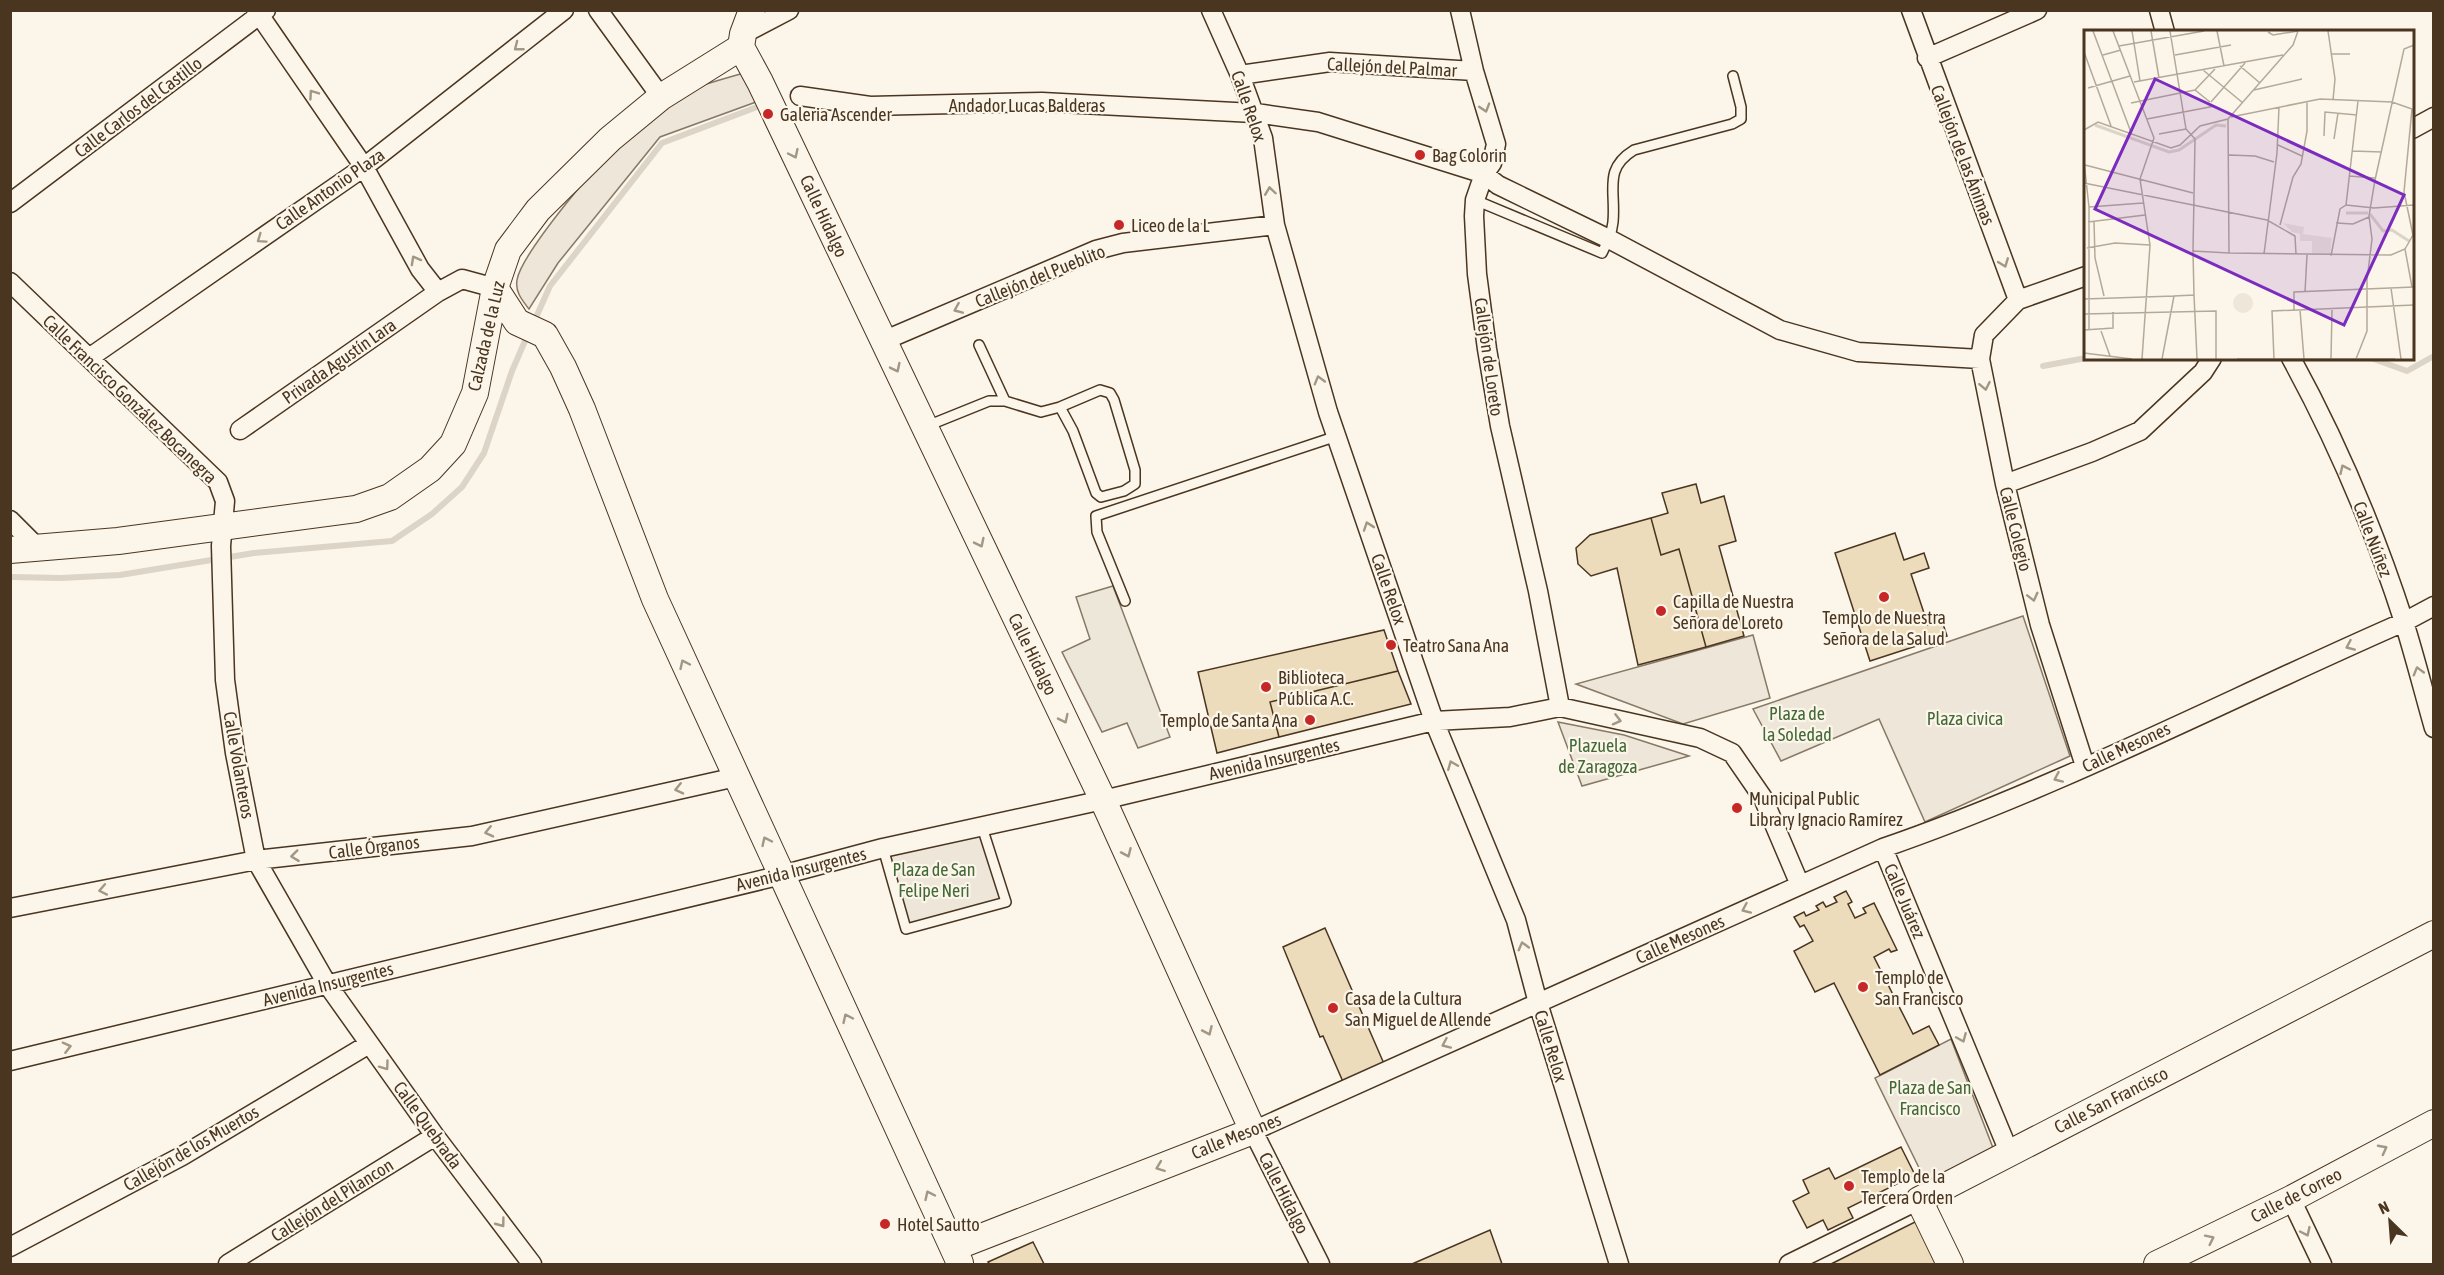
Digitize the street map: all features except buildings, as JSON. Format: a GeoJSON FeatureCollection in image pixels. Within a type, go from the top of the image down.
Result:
{"type":"FeatureCollection","features":[{"type":"Feature","properties":{"kind":"main road"},"geometry":{"type":"LineString","coordinates":[[742,41],[752,10]]}},
{"type":"Feature","properties":{"kind":"main road","name":"Calzada de la Luz"},"geometry":{"type":"LineString","coordinates":[[10,550],[118,541],[222,537],[356,509],[390,497],[430,469],[453,444],[475,393],[495,288],[508,250],[538,210],[610,139],[661,98],[742,41]]}},
{"type":"Feature","properties":{"kind":"main road","name":"Calle Hidalgo"},"geometry":{"type":"LineString","coordinates":[[742,41],[1103,800],[1253,1131]]}},
{"type":"Feature","properties":{"kind":"main road"},"geometry":{"type":"LineString","coordinates":[[495,288],[517,322],[545,335],[563,368],[582,409],[655,599],[957,1256]]}},
{"type":"Feature","properties":{"kind":"main road","name":"Calle San Francisco"},"geometry":{"type":"LineString","coordinates":[[1919,1200],[2433,934]]}},
{"type":"Feature","properties":{"kind":"main road","name":"Calle de Correo"},"geometry":{"type":"LineString","coordinates":[[2157,1264],[2291,1199],[2433,1123]]}},
{"type":"Feature","properties":{"kind":"main road","name":"Calle Mesones"},"geometry":{"type":"LineString","coordinates":[[957,1256],[1253,1131]]}},
{"type":"Feature","properties":{"kind":"main road"},"geometry":{"type":"LineString","coordinates":[[1919,1200],[1950,1264]]}},
{"type":"Feature","properties":{"kind":"street","name":"Calle Antonio Plaza"},"geometry":{"type":"LineString","coordinates":[[88,358],[364,167],[564,10]]}},
{"type":"Feature","properties":{"kind":"street"},"geometry":{"type":"LineString","coordinates":[[598,10],[661,98]]}},
{"type":"Feature","properties":{"kind":"street","name":"Calzada de la Luz"},"geometry":{"type":"LineString","coordinates":[[742,41],[789,10]]}},
{"type":"Feature","properties":{"kind":"street","name":"Calle Relox"},"geometry":{"type":"LineString","coordinates":[[1211,10],[1240,75],[1263,138],[1275,225],[1337,436],[1434,721],[1516,920],[1538,1003],[1619,1264]]}},
{"type":"Feature","properties":{"kind":"street","name":"Callejón de Loreto"},"geometry":{"type":"LineString","coordinates":[[1460,10],[1473,71],[1496,144],[1492,163],[1484,174],[1476,200],[1474,216],[1477,274],[1500,426],[1538,591],[1560,707]]}},
{"type":"Feature","properties":{"kind":"street","name":"Callejón de las Ánimas"},"geometry":{"type":"LineString","coordinates":[[1911,10],[2018,300]]}},
{"type":"Feature","properties":{"kind":"street"},"geometry":{"type":"LineString","coordinates":[[1927,58],[2037,10]]}},
{"type":"Feature","properties":{"kind":"street"},"geometry":{"type":"LineString","coordinates":[[2159,10],[2164,30]]}},
{"type":"Feature","properties":{"kind":"street"},"geometry":{"type":"LineString","coordinates":[[260,12],[364,167],[420,268],[438,292]]}},
{"type":"Feature","properties":{"kind":"street","name":"Calle Carlos del Castillo"},"geometry":{"type":"LineString","coordinates":[[10,202],[260,12]]}},
{"type":"Feature","properties":{"kind":"street","name":"Callejón del Palmar"},"geometry":{"type":"LineString","coordinates":[[1240,75],[1330,62],[1473,71]]}},
{"type":"Feature","properties":{"kind":"street","name":"Andador Lucas Balderas"},"geometry":{"type":"LineString","coordinates":[[800,96],[870,106],[1042,102],[1255,113],[1318,122],[1484,174],[1498,185],[1609,239],[1780,330],[1858,352],[1980,359]]}},
{"type":"Feature","properties":{"kind":"street"},"geometry":{"type":"LineString","coordinates":[[2414,128],[2433,117]]}},
{"type":"Feature","properties":{"kind":"street","name":"Callejón del Pueblito"},"geometry":{"type":"LineString","coordinates":[[883,341],[1096,250],[1122,243],[1275,225]]}},
{"type":"Feature","properties":{"kind":"street"},"geometry":{"type":"LineString","coordinates":[[2018,300],[2084,276]]}},
{"type":"Feature","properties":{"kind":"street","name":"Privada Agustín Lara"},"geometry":{"type":"LineString","coordinates":[[240,430],[438,292],[462,279],[495,288]]}},
{"type":"Feature","properties":{"kind":"street","name":"Calle Francisco González Bocanegra"},"geometry":{"type":"LineString","coordinates":[[10,282],[218,482],[225,501],[222,537]]}},
{"type":"Feature","properties":{"kind":"street","name":"Calle Colegio"},"geometry":{"type":"LineString","coordinates":[[2018,300],[1984,335],[1980,359],[2005,484],[2040,625],[2085,766]]}},
{"type":"Feature","properties":{"kind":"street"},"geometry":{"type":"LineString","coordinates":[[2005,484],[2092,452],[2140,431],[2203,372],[2211,360]]}},
{"type":"Feature","properties":{"kind":"street","name":"Calle Núñez"},"geometry":{"type":"LineString","coordinates":[[2292,360],[2371,529],[2404,622],[2433,728]]}},
{"type":"Feature","properties":{"kind":"street"},"geometry":{"type":"LineString","coordinates":[[10,520],[38,548]]}},
{"type":"Feature","properties":{"kind":"street","name":"Calle Volanteros"},"geometry":{"type":"LineString","coordinates":[[222,537],[225,680],[235,753],[256,860],[327,984]]}},
{"type":"Feature","properties":{"kind":"street","name":"Calle Mesones"},"geometry":{"type":"LineString","coordinates":[[1253,1131],[1883,848],[1960,822],[2404,622],[2433,606]]}},
{"type":"Feature","properties":{"kind":"street","name":"Avenida Insurgentes"},"geometry":{"type":"LineString","coordinates":[[10,1061],[782,875],[883,848],[1103,800],[1434,721],[1510,717],[1560,707],[1700,738],[1732,753],[1763,798],[1800,885]]}},
{"type":"Feature","properties":{"kind":"street","name":"Calle Órganos"},"geometry":{"type":"LineString","coordinates":[[10,908],[256,860],[472,836],[736,777]]}},
{"type":"Feature","properties":{"kind":"street","name":"Calle Juárez"},"geometry":{"type":"LineString","coordinates":[[1883,848],[2009,1152]]}},
{"type":"Feature","properties":{"kind":"street","name":"Calle Quebrada"},"geometry":{"type":"LineString","coordinates":[[327,984],[435,1136],[532,1264]]}},
{"type":"Feature","properties":{"kind":"street","name":"Callejón de los Muertos"},"geometry":{"type":"LineString","coordinates":[[10,1247],[182,1156],[369,1044]]}},
{"type":"Feature","properties":{"kind":"street","name":"Calle Hidalgo"},"geometry":{"type":"LineString","coordinates":[[1253,1131],[1320,1264]]}},
{"type":"Feature","properties":{"kind":"street","name":"Callejón del Pilancon"},"geometry":{"type":"LineString","coordinates":[[228,1264],[435,1136]]}},
{"type":"Feature","properties":{"kind":"street"},"geometry":{"type":"LineString","coordinates":[[2291,1199],[2322,1264]]}},
{"type":"Feature","properties":{"kind":"street","name":"Calle San Francisco"},"geometry":{"type":"LineString","coordinates":[[1789,1264],[1919,1200]]}},
{"type":"Feature","properties":{"kind":"lane"},"geometry":{"type":"LineString","coordinates":[[1476,200],[1602,253],[1613,224],[1614,168],[1620,159],[1634,150],[1732,124],[1741,119],[1741,107],[1733,76]]}},
{"type":"Feature","properties":{"kind":"lane"},"geometry":{"type":"LineString","coordinates":[[979,345],[1005,400]]}},
{"type":"Feature","properties":{"kind":"lane"},"geometry":{"type":"LineString","coordinates":[[924,427],[989,401],[1005,400],[1041,412],[1060,407],[1100,390],[1110,393],[1135,470],[1135,484],[1124,491],[1101,497],[1096,493],[1073,431],[1060,407]]}},
{"type":"Feature","properties":{"kind":"lane"},"geometry":{"type":"LineString","coordinates":[[1125,601],[1096,532],[1096,516],[1337,436]]}},
{"type":"Feature","properties":{"kind":"lane"},"geometry":{"type":"LineString","coordinates":[[883,848],[906,929],[1006,902],[982,827]]}},
{"type":"Feature","properties":{"kind":"green space"},"geometry":{"type":"Polygon","coordinates":[[[743,73],[756,102],[660,137],[558,263],[529,309],[517,288],[517,280],[522,267],[566,203],[603,159],[630,131],[680,96],[695,88],[743,73]]]}},
{"type":"Feature","properties":{"kind":"green space","name":"Plaza civica"},"geometry":{"type":"Polygon","coordinates":[[[2023,616],[2070,756],[1925,822],[1879,719],[1781,761],[1753,709],[2023,616]]]}},
{"type":"Feature","properties":{"kind":"green space"},"geometry":{"type":"Polygon","coordinates":[[[1753,635],[1770,698],[1683,724],[1576,684],[1753,635]]]}},
{"type":"Feature","properties":{"kind":"green space","name":"Plazuela de Zaragoza"},"geometry":{"type":"Polygon","coordinates":[[[1558,722],[1624,735],[1689,756],[1582,786],[1558,722]]]}},
{"type":"Feature","properties":{"kind":"green space","name":"Plaza de San Felipe Neri"},"geometry":{"type":"Polygon","coordinates":[[[982,827],[1006,902],[906,929],[883,848],[982,827]]]}},
{"type":"Feature","properties":{"kind":"green space","name":"Plaza de San Francisco"},"geometry":{"type":"Polygon","coordinates":[[[1951,1039],[1993,1148],[1926,1182],[1875,1078],[1951,1039]]]}},
{"type":"Feature","properties":{"kind":"shaded area"},"geometry":{"type":"Polygon","coordinates":[[[1113,586],[1170,737],[1138,748],[1127,723],[1102,732],[1062,652],[1090,639],[1076,597],[1113,586]]]}},
{"type":"Feature","properties":{"kind":"waterway"},"geometry":{"type":"LineString","coordinates":[[534,322],[550,286],[662,143],[757,107]]}},
{"type":"Feature","properties":{"kind":"waterway"},"geometry":{"type":"LineString","coordinates":[[10,577],[61,578],[120,575],[254,553],[392,541],[432,514],[462,487],[484,453],[512,371],[528,334]]}},
{"type":"Feature","properties":{"kind":"waterway"},"geometry":{"type":"LineString","coordinates":[[2377,360],[2407,371],[2434,356]]}},
{"type":"Feature","properties":{"kind":"waterway"},"geometry":{"type":"LineString","coordinates":[[2043,366],[2084,358]]}},
{"type":"Feature","properties":{"kind":"place","name":"Galeria Ascender"},"geometry":{"type":"Point","coordinates":[768,114]}},
{"type":"Feature","properties":{"kind":"place","name":"Bag Colorin"},"geometry":{"type":"Point","coordinates":[1420,155]}},
{"type":"Feature","properties":{"kind":"place","name":"Liceo de la L"},"geometry":{"type":"Point","coordinates":[1119,225]}},
{"type":"Feature","properties":{"kind":"place","name":"Templo de Nuestra Señora de la Salud"},"geometry":{"type":"Point","coordinates":[1884,597]}},
{"type":"Feature","properties":{"kind":"place","name":"Capilla de Nuestra Señora de Loreto"},"geometry":{"type":"Point","coordinates":[1661,611]}},
{"type":"Feature","properties":{"kind":"place","name":"Teatro Sana Ana"},"geometry":{"type":"Point","coordinates":[1391,645]}},
{"type":"Feature","properties":{"kind":"place","name":"Biblioteca Pública A.C."},"geometry":{"type":"Point","coordinates":[1266,687]}},
{"type":"Feature","properties":{"kind":"place","name":"Templo de Santa Ana"},"geometry":{"type":"Point","coordinates":[1310,720]}},
{"type":"Feature","properties":{"kind":"place","name":"Municipal Public Library Ignacio Ramírez"},"geometry":{"type":"Point","coordinates":[1737,808]}},
{"type":"Feature","properties":{"kind":"place","name":"Templo de San Francisco"},"geometry":{"type":"Point","coordinates":[1863,987]}},
{"type":"Feature","properties":{"kind":"place","name":"Casa de la Cultura San Miguel de Allende"},"geometry":{"type":"Point","coordinates":[1333,1008]}},
{"type":"Feature","properties":{"kind":"place","name":"Templo de la Tercera Orden"},"geometry":{"type":"Point","coordinates":[1849,1186]}},
{"type":"Feature","properties":{"kind":"place","name":"Hotel Sautto"},"geometry":{"type":"Point","coordinates":[885,1224]}},
{"type":"Feature","properties":{"kind":"park label","name":"Plaza de la Soledad"},"geometry":{"type":"Point","coordinates":[1797,723]}}]}
